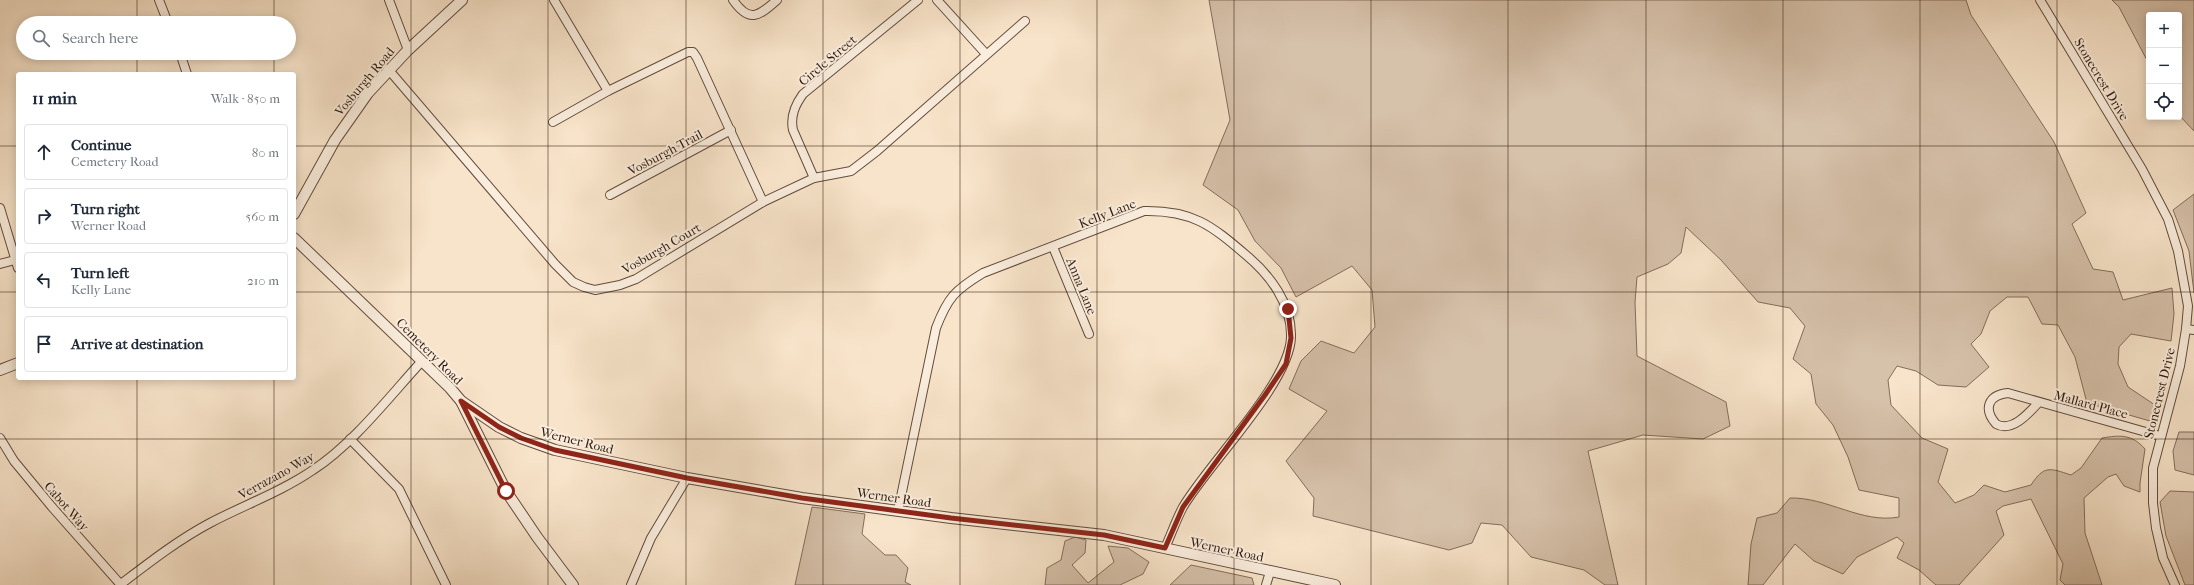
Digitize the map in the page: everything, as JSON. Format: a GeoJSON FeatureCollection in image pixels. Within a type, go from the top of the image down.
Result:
{"type":"FeatureCollection","features":[{"type":"Feature","properties":{"kind":"street"},"geometry":{"type":"LineString","coordinates":[[159,0],[165,16]]}},
{"type":"Feature","properties":{"kind":"street"},"geometry":{"type":"LineString","coordinates":[[389,0],[408,50]]}},
{"type":"Feature","properties":{"kind":"street","name":"Vosburgh Road"},"geometry":{"type":"LineString","coordinates":[[296,211],[351,115],[388,69],[462,0]]}},
{"type":"Feature","properties":{"kind":"street"},"geometry":{"type":"LineString","coordinates":[[554,0],[608,91]]}},
{"type":"Feature","properties":{"kind":"street"},"geometry":{"type":"LineString","coordinates":[[733,0],[741,12],[748,16],[756,15],[777,0]]}},
{"type":"Feature","properties":{"kind":"street","name":"Circle Street"},"geometry":{"type":"LineString","coordinates":[[814,178],[791,122],[797,103],[803,94],[918,0]]}},
{"type":"Feature","properties":{"kind":"street"},"geometry":{"type":"LineString","coordinates":[[937,0],[986,54]]}},
{"type":"Feature","properties":{"kind":"street","name":"Stonecrest Drive"},"geometry":{"type":"LineString","coordinates":[[2040,0],[2142,169],[2168,219],[2178,251],[2184,279],[2190,330],[2160,436],[2153,468],[2152,503],[2163,558],[2175,585]]}},
{"type":"Feature","properties":{"kind":"street","name":"Vosburgh Court"},"geometry":{"type":"LineString","coordinates":[[388,69],[555,264],[573,282],[595,290],[606,289],[636,279],[763,202],[814,178],[851,170],[865,161],[1025,21]]}},
{"type":"Feature","properties":{"kind":"street"},"geometry":{"type":"LineString","coordinates":[[553,122],[608,91],[688,52],[692,52],[698,58],[763,202]]}},
{"type":"Feature","properties":{"kind":"street"},"geometry":{"type":"LineString","coordinates":[[183,60],[187,72]]}},
{"type":"Feature","properties":{"kind":"street","name":"Vosburgh Trail"},"geometry":{"type":"LineString","coordinates":[[610,195],[730,130]]}},
{"type":"Feature","properties":{"kind":"street"},"geometry":{"type":"LineString","coordinates":[[0,208],[16,261]]}},
{"type":"Feature","properties":{"kind":"street","name":"Kelly Lane"},"geometry":{"type":"LineString","coordinates":[[898,511],[936,328],[944,306],[960,287],[983,273],[1144,211],[1167,211],[1194,218],[1223,236],[1254,261],[1275,287],[1288,309],[1291,338],[1286,364],[1183,507],[1165,548]]}},
{"type":"Feature","properties":{"kind":"street","name":"Cemetery Road"},"geometry":{"type":"LineString","coordinates":[[296,240],[450,388],[461,401],[506,491],[573,585]]}},
{"type":"Feature","properties":{"kind":"street","name":"Anna Lane"},"geometry":{"type":"LineString","coordinates":[[1053,247],[1089,334]]}},
{"type":"Feature","properties":{"kind":"street"},"geometry":{"type":"LineString","coordinates":[[0,264],[16,264]]}},
{"type":"Feature","properties":{"kind":"street","name":"Verrazano Way"},"geometry":{"type":"LineString","coordinates":[[121,585],[173,544],[210,523],[312,471],[350,439],[422,362]]}},
{"type":"Feature","properties":{"kind":"street"},"geometry":{"type":"LineString","coordinates":[[0,370],[16,364]]}},
{"type":"Feature","properties":{"kind":"street","name":"Mallard Place"},"geometry":{"type":"LineString","coordinates":[[2039,402],[2019,421],[2006,426],[1996,424],[1989,412],[1989,405],[1993,398],[1999,394],[2008,393],[2160,436]]}},
{"type":"Feature","properties":{"kind":"street","name":"Werner Road"},"geometry":{"type":"LineString","coordinates":[[461,401],[499,427],[521,438],[555,450],[687,478],[802,498],[898,511],[1104,535],[1335,585]]}},
{"type":"Feature","properties":{"kind":"street","name":"Cabot Way"},"geometry":{"type":"LineString","coordinates":[[0,438],[14,461],[52,507],[121,585]]}},
{"type":"Feature","properties":{"kind":"street"},"geometry":{"type":"LineString","coordinates":[[350,439],[398,489],[446,585]]}},
{"type":"Feature","properties":{"kind":"street"},"geometry":{"type":"LineString","coordinates":[[632,585],[651,538],[687,478]]}},
{"type":"Feature","properties":{"kind":"street"},"geometry":{"type":"LineString","coordinates":[[1266,585],[1270,572]]}},
{"type":"Feature","properties":{"kind":"shaded area"},"geometry":{"type":"Polygon","coordinates":[[[1209,0],[1966,0],[1971,15],[2054,142],[2086,213],[2072,224],[2093,269],[2113,272],[2123,300],[2172,288],[2174,314],[2171,341],[2131,334],[2119,347],[2118,364],[2128,387],[2155,405],[2150,421],[2087,403],[2075,357],[2058,325],[2042,324],[2028,297],[2007,297],[1990,311],[1981,334],[1971,344],[1989,367],[1966,387],[1938,385],[1916,371],[1897,366],[1888,380],[1891,405],[1922,438],[1948,449],[1938,482],[1955,503],[1974,495],[1984,485],[2005,492],[2031,485],[2044,471],[2053,470],[2071,475],[2081,468],[2102,438],[2120,436],[2130,438],[2140,444],[2145,449],[2140,492],[2124,486],[2116,474],[2108,477],[2084,498],[2085,533],[2102,585],[2065,585],[2060,580],[2063,564],[2031,499],[2003,506],[1996,511],[2004,535],[1959,585],[1936,585],[1919,570],[1897,558],[1904,543],[1897,537],[1857,557],[1843,574],[1814,561],[1795,544],[1763,585],[1748,585],[1751,544],[1757,518],[1777,513],[1790,498],[1804,499],[1858,514],[1885,518],[1899,517],[1899,498],[1859,490],[1848,457],[1833,425],[1816,404],[1811,374],[1793,359],[1805,326],[1790,308],[1758,302],[1721,260],[1686,227],[1681,253],[1668,264],[1637,277],[1635,302],[1637,356],[1726,402],[1730,426],[1703,439],[1643,435],[1588,451],[1618,585],[1605,585],[1584,570],[1531,557],[1502,525],[1481,523],[1472,543],[1449,550],[1313,516],[1314,498],[1286,461],[1327,411],[1289,389],[1301,361],[1321,341],[1354,353],[1375,327],[1372,290],[1352,266],[1296,297],[1281,268],[1255,241],[1238,210],[1203,185],[1230,120],[1209,0]]]}},
{"type":"Feature","properties":{"kind":"shaded area"},"geometry":{"type":"Polygon","coordinates":[[[2112,0],[2194,0],[2194,131],[2182,118],[2182,12],[2146,12],[2146,58],[2119,7],[2112,0]]]}},
{"type":"Feature","properties":{"kind":"shaded area"},"geometry":{"type":"Polygon","coordinates":[[[2194,194],[2194,293],[2189,251],[2173,210],[2194,194]]]}},
{"type":"Feature","properties":{"kind":"shaded area"},"geometry":{"type":"Polygon","coordinates":[[[2179,432],[2194,432],[2194,475],[2175,470],[2173,451],[2179,432]]]}},
{"type":"Feature","properties":{"kind":"shaded area"},"geometry":{"type":"Polygon","coordinates":[[[2170,491],[2194,492],[2194,585],[2185,585],[2166,536],[2160,502],[2170,491]]]}},
{"type":"Feature","properties":{"kind":"shaded area"},"geometry":{"type":"Polygon","coordinates":[[[812,507],[865,514],[862,534],[885,555],[896,555],[908,568],[905,582],[911,585],[795,585],[812,507]]]}},
{"type":"Feature","properties":{"kind":"shaded area"},"geometry":{"type":"Polygon","coordinates":[[[1075,537],[1086,540],[1085,553],[1072,565],[1088,583],[1114,562],[1108,546],[1128,548],[1149,562],[1143,574],[1120,585],[1045,585],[1047,568],[1061,560],[1065,541],[1075,537]]]}},
{"type":"Feature","properties":{"kind":"shaded area"},"geometry":{"type":"Polygon","coordinates":[[[1191,565],[1252,578],[1254,585],[1170,585],[1191,565]]]}},
{"type":"Feature","properties":{"kind":"route"},"geometry":{"type":"LineString","coordinates":[[506,491],[461,401],[499,427],[521,438],[555,450],[687,478],[802,498],[951,518],[1104,535],[1165,548],[1183,507],[1286,364],[1291,338],[1288,309]]}}]}
